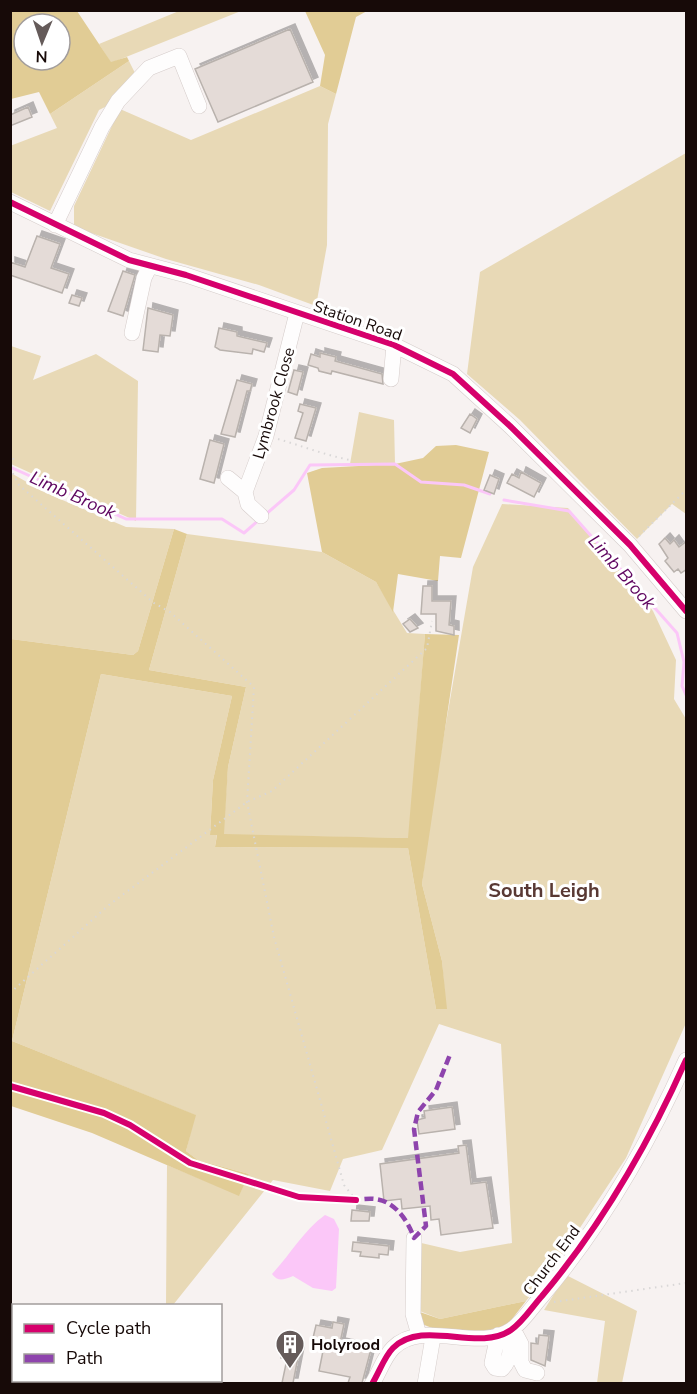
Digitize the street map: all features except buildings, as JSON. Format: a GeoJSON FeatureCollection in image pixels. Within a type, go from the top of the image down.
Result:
{"type":"FeatureCollection","features":[{"type":"Feature","properties":{"kind":"street"},"geometry":{"type":"LineString","coordinates":[[55,225],[102,127],[118,101],[149,68],[179,56],[199,106]]}},
{"type":"Feature","properties":{"kind":"street","name":"Station Road"},"geometry":{"type":"LineString","coordinates":[[10,202],[129,260],[195,278],[394,345],[434,363],[466,385],[630,545],[687,611]]}},
{"type":"Feature","properties":{"kind":"street"},"geometry":{"type":"LineString","coordinates":[[132,333],[144,278],[150,266]]}},
{"type":"Feature","properties":{"kind":"street","name":"Lymbrook Close"},"geometry":{"type":"LineString","coordinates":[[245,492],[266,436],[297,313]]}},
{"type":"Feature","properties":{"kind":"street"},"geometry":{"type":"LineString","coordinates":[[391,379],[394,345]]}},
{"type":"Feature","properties":{"kind":"street"},"geometry":{"type":"LineString","coordinates":[[228,478],[245,492],[248,504],[261,516]]}},
{"type":"Feature","properties":{"kind":"street","name":"Church End"},"geometry":{"type":"LineString","coordinates":[[506,1332],[566,1268],[613,1198],[642,1149],[687,1060]]}},
{"type":"Feature","properties":{"kind":"street"},"geometry":{"type":"LineString","coordinates":[[414,1238],[413,1314],[426,1336],[425,1383]]}},
{"type":"Feature","properties":{"kind":"street"},"geometry":{"type":"LineString","coordinates":[[372,1383],[393,1348],[426,1336],[472,1338],[506,1332],[521,1344],[521,1362],[525,1370],[537,1373]]}},
{"type":"Feature","properties":{"kind":"path"},"geometry":{"type":"LineString","coordinates":[[10,16],[16,10]]}},
{"type":"Feature","properties":{"kind":"path"},"geometry":{"type":"LineString","coordinates":[[266,436],[309,447],[322,454],[350,459]]}},
{"type":"Feature","properties":{"kind":"path"},"geometry":{"type":"LineString","coordinates":[[10,453],[14,460],[10,467],[18,485],[154,603],[170,612],[254,687],[247,802],[274,937],[344,1185],[356,1200]]}},
{"type":"Feature","properties":{"kind":"path"},"geometry":{"type":"LineString","coordinates":[[630,545],[687,490]]}},
{"type":"Feature","properties":{"kind":"path"},"geometry":{"type":"LineString","coordinates":[[10,993],[109,905],[247,802],[272,791],[427,648],[432,621]]}},
{"type":"Feature","properties":{"kind":"path"},"geometry":{"type":"LineString","coordinates":[[540,1298],[558,1303],[687,1283]]}},
{"type":"Feature","properties":{"kind":"shaded area"},"geometry":{"type":"Polygon","coordinates":[[[11,10],[77,11],[111,62],[127,57],[129,61],[50,114],[39,92],[11,99],[11,10]]]}},
{"type":"Feature","properties":{"kind":"shaded area"},"geometry":{"type":"Polygon","coordinates":[[[179,11],[241,11],[111,63],[99,44],[179,11]]]}},
{"type":"Feature","properties":{"kind":"shaded area"},"geometry":{"type":"Polygon","coordinates":[[[305,11],[367,11],[356,17],[336,94],[320,86],[325,55],[305,11]]]}},
{"type":"Feature","properties":{"kind":"shaded area"},"geometry":{"type":"Polygon","coordinates":[[[129,61],[135,73],[109,105],[99,110],[50,211],[11,192],[10,146],[57,128],[50,114],[129,61]]]}},
{"type":"Feature","properties":{"kind":"shaded area"},"geometry":{"type":"Polygon","coordinates":[[[320,86],[336,94],[328,124],[327,245],[316,306],[259,285],[166,259],[74,227],[74,206],[120,109],[191,140],[320,86]]]}},
{"type":"Feature","properties":{"kind":"shaded area"},"geometry":{"type":"Polygon","coordinates":[[[686,153],[686,514],[672,504],[637,539],[520,420],[467,374],[480,272],[686,153]]]}},
{"type":"Feature","properties":{"kind":"shaded area"},"geometry":{"type":"Polygon","coordinates":[[[11,346],[41,356],[33,380],[96,354],[138,381],[136,521],[11,464],[11,346]]]}},
{"type":"Feature","properties":{"kind":"shaded area"},"geometry":{"type":"Polygon","coordinates":[[[359,412],[394,420],[395,464],[350,464],[359,412]]]}},
{"type":"Feature","properties":{"kind":"shaded area"},"geometry":{"type":"Polygon","coordinates":[[[456,445],[489,452],[461,558],[440,556],[438,581],[398,574],[393,612],[376,582],[322,552],[307,473],[322,468],[395,464],[423,458],[436,446],[456,445]]]}},
{"type":"Feature","properties":{"kind":"shaded area"},"geometry":{"type":"Polygon","coordinates":[[[11,473],[46,493],[126,527],[174,529],[138,651],[133,655],[11,639],[11,473]]]}},
{"type":"Feature","properties":{"kind":"shaded area"},"geometry":{"type":"Polygon","coordinates":[[[502,504],[568,508],[653,611],[676,660],[674,699],[686,719],[686,1023],[626,1158],[560,1258],[526,1301],[440,1319],[417,1310],[417,1242],[460,1252],[512,1243],[501,1044],[439,1024],[382,1150],[343,1159],[330,1191],[273,1180],[174,1304],[166,1304],[167,1165],[239,1195],[249,1174],[198,1160],[186,1151],[195,1115],[12,1041],[101,674],[232,696],[213,780],[210,835],[217,834],[215,847],[408,848],[436,1009],[446,1009],[442,961],[422,884],[431,810],[473,567],[502,504]]]}},
{"type":"Feature","properties":{"kind":"shaded area"},"geometry":{"type":"Polygon","coordinates":[[[174,529],[187,534],[149,670],[246,687],[228,767],[224,834],[408,838],[425,634],[459,635],[422,884],[442,961],[447,1009],[436,1009],[408,848],[215,847],[217,835],[210,835],[213,780],[232,696],[101,674],[12,1041],[196,1115],[186,1151],[198,1160],[249,1174],[239,1196],[92,1133],[11,1106],[11,639],[133,655],[138,651],[174,529]]]}},
{"type":"Feature","properties":{"kind":"shaded area"},"geometry":{"type":"Polygon","coordinates":[[[187,534],[322,552],[376,582],[407,633],[425,634],[409,838],[223,835],[228,767],[246,687],[149,670],[187,534]]]}},
{"type":"Feature","properties":{"kind":"shaded area"},"geometry":{"type":"Polygon","coordinates":[[[325,1215],[334,1219],[339,1229],[336,1288],[332,1291],[313,1288],[293,1276],[281,1279],[274,1277],[272,1274],[303,1236],[325,1215]]]}},
{"type":"Feature","properties":{"kind":"shaded area"},"geometry":{"type":"Polygon","coordinates":[[[566,1275],[637,1311],[622,1383],[597,1383],[605,1321],[544,1310],[566,1275]]]}},
{"type":"Feature","properties":{"kind":"shaded area"},"geometry":{"type":"Polygon","coordinates":[[[526,1301],[505,1328],[473,1333],[453,1333],[422,1324],[417,1311],[440,1319],[526,1301]]]}},
{"type":"Feature","properties":{"kind":"shaded area"},"geometry":{"type":"Polygon","coordinates":[[[81,1382],[130,1382],[130,1383],[78,1384],[81,1382]]]}},
{"type":"Feature","properties":{"kind":"waterway","name":"Limb Brook"},"geometry":{"type":"LineString","coordinates":[[265,515],[294,490],[310,465],[395,464],[421,482],[464,485],[490,494]]}},
{"type":"Feature","properties":{"kind":"waterway","name":"Limb Brook"},"geometry":{"type":"LineString","coordinates":[[10,467],[126,519],[222,519],[244,533],[260,519]]}},
{"type":"Feature","properties":{"kind":"waterway","name":"Limb Brook"},"geometry":{"type":"LineString","coordinates":[[504,500],[569,511],[677,633],[684,662],[682,686],[686,695]]}},
{"type":"Feature","properties":{"kind":"marked path"},"geometry":{"type":"LineString","coordinates":[[351,1200],[375,1199],[389,1204],[400,1213],[414,1238],[426,1226],[414,1129],[418,1112],[436,1090],[451,1052]]}},
{"type":"Feature","properties":{"kind":"cycle path"},"geometry":{"type":"LineString","coordinates":[[10,202],[129,260],[186,275],[394,345],[453,374],[510,426],[630,545],[686,611]]}},
{"type":"Feature","properties":{"kind":"cycle path"},"geometry":{"type":"LineString","coordinates":[[372,1384],[393,1348],[406,1340],[435,1335],[467,1338],[497,1336],[520,1323],[564,1269],[604,1212],[640,1153],[686,1060]]}},
{"type":"Feature","properties":{"kind":"cycle path"},"geometry":{"type":"LineString","coordinates":[[10,1086],[104,1113],[130,1125],[190,1163],[299,1197],[356,1200]]}},
{"type":"Feature","properties":{"kind":"place","name":"Holyrood"},"geometry":{"type":"Point","coordinates":[290,1370]}},
{"type":"Feature","properties":{"kind":"district","name":"South Leigh"},"geometry":{"type":"Point","coordinates":[544,890]}}]}
